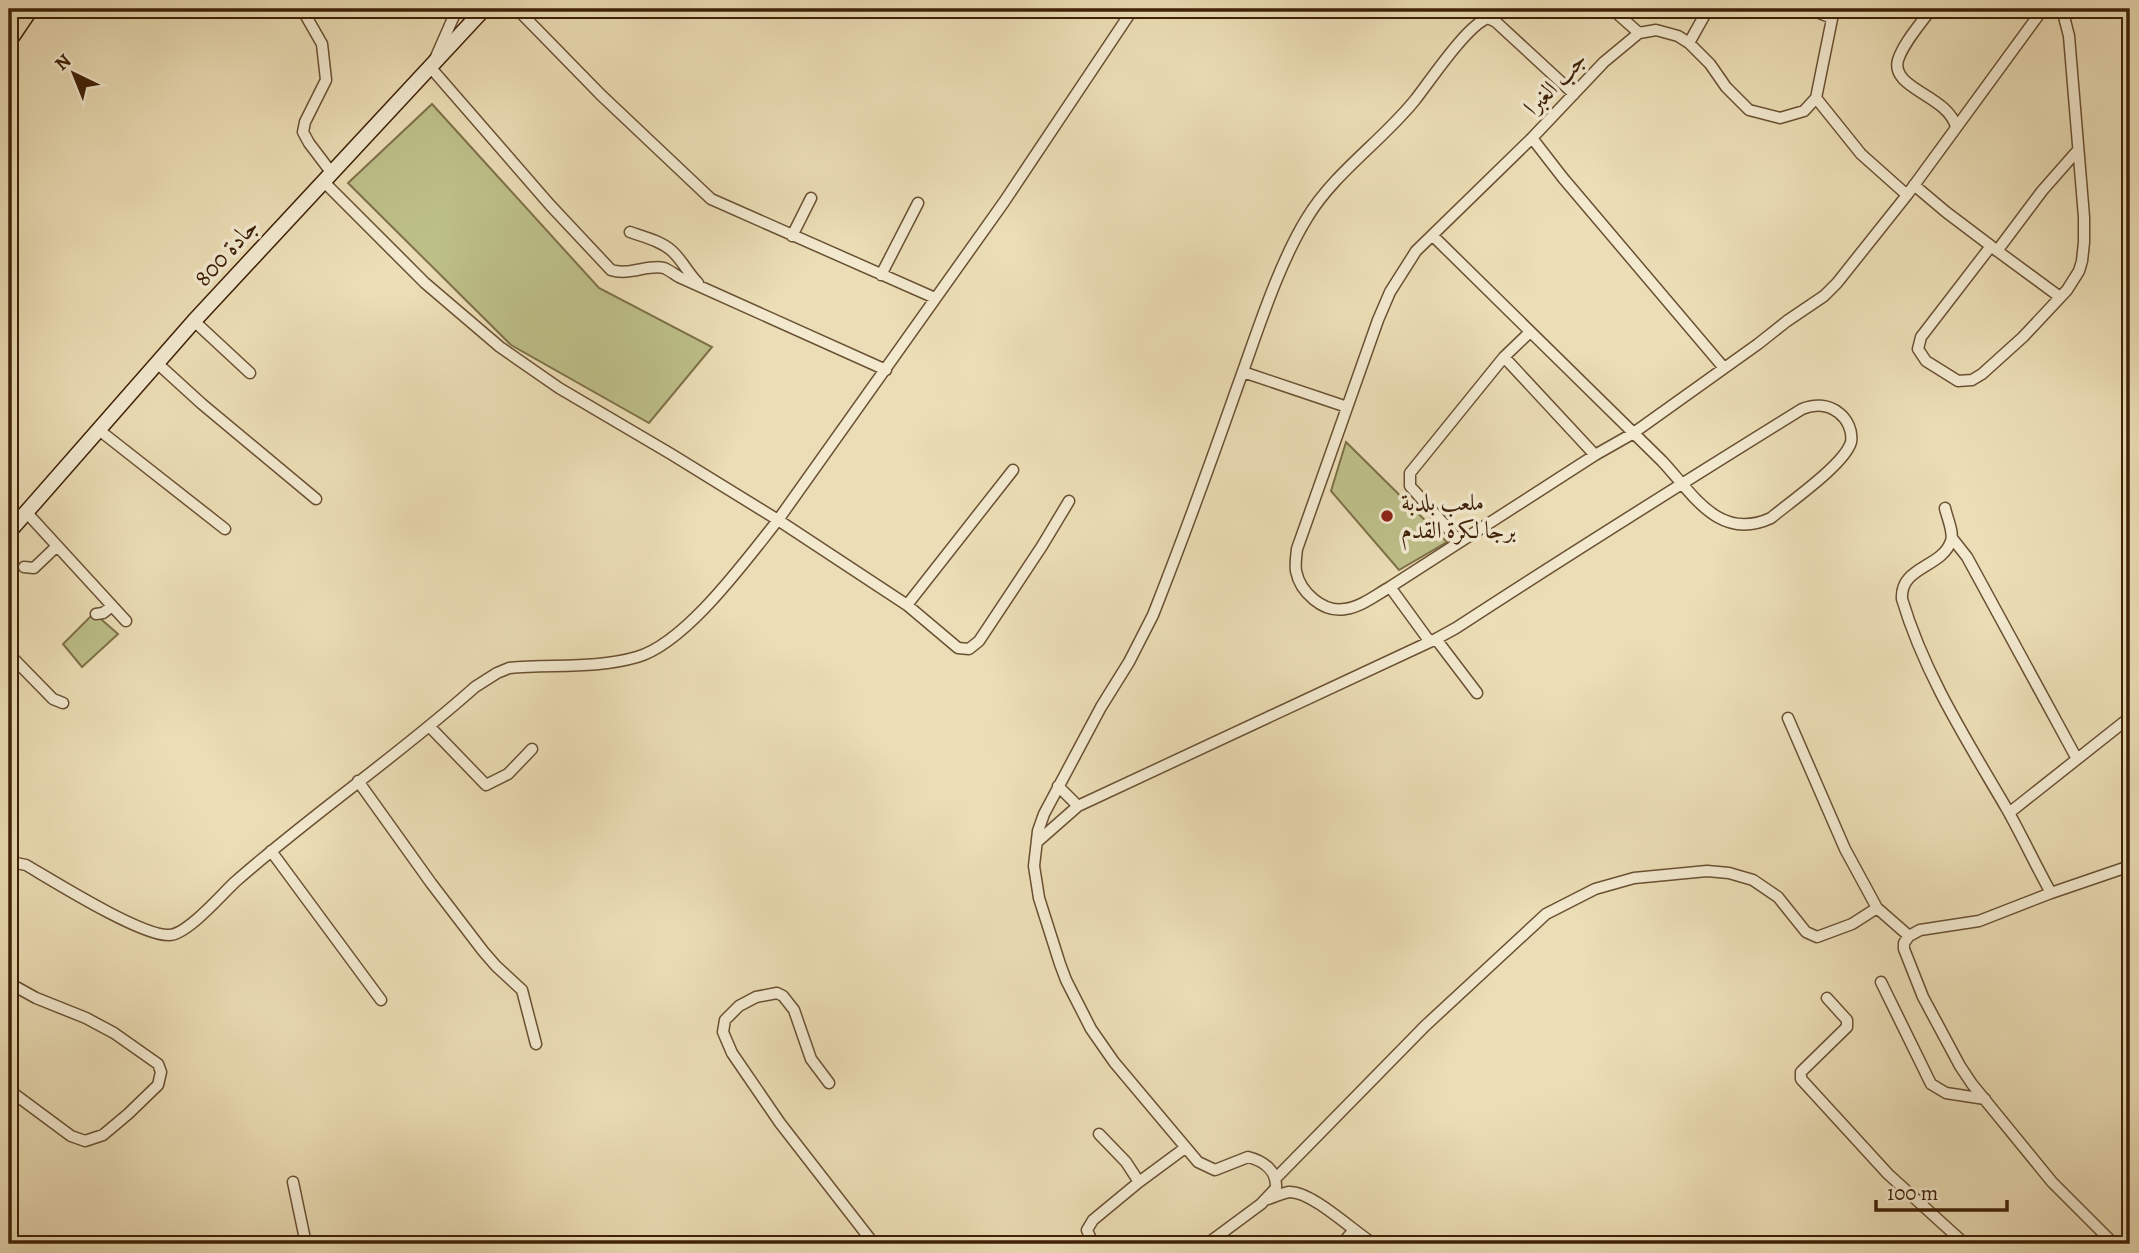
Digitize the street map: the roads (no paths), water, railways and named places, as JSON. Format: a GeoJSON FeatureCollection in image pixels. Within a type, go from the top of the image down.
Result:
{"type":"FeatureCollection","features":[{"type":"Feature","properties":{"kind":"highway"},"geometry":{"type":"LineString","coordinates":[[9,37],[28,9]]}},
{"type":"Feature","properties":{"kind":"main road","name":"جادة 800"},"geometry":{"type":"LineString","coordinates":[[9,532],[194,321],[484,9]]}},
{"type":"Feature","properties":{"kind":"street"},"geometry":{"type":"LineString","coordinates":[[302,9],[322,44],[326,80],[305,122],[303,132],[327,176],[425,283],[500,347],[559,388],[778,520],[907,605],[958,648],[971,649],[978,641],[1069,501]]}},
{"type":"Feature","properties":{"kind":"street"},"geometry":{"type":"LineString","coordinates":[[457,9],[431,68],[550,205],[611,270],[631,272],[661,267],[886,370]]}},
{"type":"Feature","properties":{"kind":"street"},"geometry":{"type":"LineString","coordinates":[[517,9],[601,96],[711,199],[934,299]]}},
{"type":"Feature","properties":{"kind":"street"},"geometry":{"type":"LineString","coordinates":[[9,864],[26,865],[137,926],[158,934],[173,935],[189,925],[271,851],[475,687],[502,671],[518,667],[600,664],[637,657],[662,647],[705,606],[778,520],[1051,134],[1133,9]]}},
{"type":"Feature","properties":{"kind":"street"},"geometry":{"type":"LineString","coordinates":[[1612,9],[1639,33],[1667,32],[1689,43],[1749,110],[1780,118],[1809,108],[1816,98],[1833,14],[1809,9]]}},
{"type":"Feature","properties":{"kind":"street"},"geometry":{"type":"LineString","coordinates":[[1689,43],[1708,9]]}},
{"type":"Feature","properties":{"kind":"street"},"geometry":{"type":"LineString","coordinates":[[1931,9],[1902,51],[1897,67],[1899,74],[1910,85],[1948,110],[1956,127]]}},
{"type":"Feature","properties":{"kind":"street"},"geometry":{"type":"LineString","coordinates":[[1477,693],[1390,587],[1595,454],[1632,434],[1830,290],[1914,185],[2043,9]]}},
{"type":"Feature","properties":{"kind":"street"},"geometry":{"type":"LineString","coordinates":[[2062,9],[2069,36],[2084,217],[2082,261],[2075,278],[2060,297],[2002,356],[1972,380],[1958,381],[1938,370],[1920,354],[1919,341],[2078,150]]}},
{"type":"Feature","properties":{"kind":"street"},"geometry":{"type":"LineString","coordinates":[[1207,1244],[1267,1199],[1276,1188],[1276,1178],[1262,1163],[1248,1157],[1212,1170],[1198,1161],[1114,1062],[1091,1029],[1066,980],[1037,889],[1034,866],[1038,831],[1058,786],[1153,615],[1291,248],[1321,198],[1412,103],[1480,20],[1488,18],[1496,22],[1574,94]]}},
{"type":"Feature","properties":{"kind":"street","name":"جب الغبرا"},"geometry":{"type":"LineString","coordinates":[[1390,587],[1355,607],[1335,610],[1312,598],[1304,588],[1296,572],[1296,561],[1300,539],[1390,292],[1416,251],[1532,138],[1604,62],[1639,33]]}},
{"type":"Feature","properties":{"kind":"street"},"geometry":{"type":"LineString","coordinates":[[1816,98],[1861,154],[1906,194]]}},
{"type":"Feature","properties":{"kind":"street"},"geometry":{"type":"LineString","coordinates":[[1532,138],[1579,198],[1724,368]]}},
{"type":"Feature","properties":{"kind":"street"},"geometry":{"type":"LineString","coordinates":[[1914,185],[2060,297]]}},
{"type":"Feature","properties":{"kind":"street"},"geometry":{"type":"LineString","coordinates":[[792,236],[811,198]]}},
{"type":"Feature","properties":{"kind":"street"},"geometry":{"type":"LineString","coordinates":[[881,275],[918,203]]}},
{"type":"Feature","properties":{"kind":"street"},"geometry":{"type":"LineString","coordinates":[[630,232],[673,251],[689,275],[702,287]]}},
{"type":"Feature","properties":{"kind":"street"},"geometry":{"type":"LineString","coordinates":[[1037,842],[1078,806],[1433,640],[1584,544],[1682,485],[1810,406],[1819,405],[1835,410],[1844,418],[1852,438],[1848,449],[1832,468],[1771,518],[1760,523],[1739,525],[1714,515],[1701,505],[1682,485],[1662,461],[1433,236]]}},
{"type":"Feature","properties":{"kind":"street"},"geometry":{"type":"LineString","coordinates":[[194,321],[250,373]]}},
{"type":"Feature","properties":{"kind":"street"},"geometry":{"type":"LineString","coordinates":[[1460,542],[1410,486],[1409,476],[1504,357],[1530,332]]}},
{"type":"Feature","properties":{"kind":"street"},"geometry":{"type":"LineString","coordinates":[[1504,357],[1595,454]]}},
{"type":"Feature","properties":{"kind":"street"},"geometry":{"type":"LineString","coordinates":[[157,363],[316,499]]}},
{"type":"Feature","properties":{"kind":"street"},"geometry":{"type":"LineString","coordinates":[[1243,372],[1347,407]]}},
{"type":"Feature","properties":{"kind":"street"},"geometry":{"type":"LineString","coordinates":[[99,430],[225,529]]}},
{"type":"Feature","properties":{"kind":"street"},"geometry":{"type":"LineString","coordinates":[[907,605],[1013,470]]}},
{"type":"Feature","properties":{"kind":"street"},"geometry":{"type":"LineString","coordinates":[[1945,508],[1952,538],[1967,557],[2077,759]]}},
{"type":"Feature","properties":{"kind":"street"},"geometry":{"type":"LineString","coordinates":[[27,513],[125,621]]}},
{"type":"Feature","properties":{"kind":"street"},"geometry":{"type":"LineString","coordinates":[[1952,538],[1941,554],[1906,579],[1902,599],[1934,680],[2051,893]]}},
{"type":"Feature","properties":{"kind":"street"},"geometry":{"type":"LineString","coordinates":[[24,567],[34,568],[57,546]]}},
{"type":"Feature","properties":{"kind":"street"},"geometry":{"type":"LineString","coordinates":[[96,614],[103,613],[112,606]]}},
{"type":"Feature","properties":{"kind":"street"},"geometry":{"type":"LineString","coordinates":[[9,654],[53,699],[63,703]]}},
{"type":"Feature","properties":{"kind":"street"},"geometry":{"type":"LineString","coordinates":[[1788,718],[1845,849],[1877,908],[1909,936]]}},
{"type":"Feature","properties":{"kind":"street"},"geometry":{"type":"LineString","coordinates":[[2009,813],[2129,718]]}},
{"type":"Feature","properties":{"kind":"street"},"geometry":{"type":"LineString","coordinates":[[429,726],[486,785],[508,774],[532,749]]}},
{"type":"Feature","properties":{"kind":"street"},"geometry":{"type":"LineString","coordinates":[[358,781],[483,951],[522,990],[536,1044]]}},
{"type":"Feature","properties":{"kind":"street"},"geometry":{"type":"LineString","coordinates":[[1058,786],[1078,806]]}},
{"type":"Feature","properties":{"kind":"street"},"geometry":{"type":"LineString","coordinates":[[271,851],[381,1000]]}},
{"type":"Feature","properties":{"kind":"street"},"geometry":{"type":"LineString","coordinates":[[2114,1244],[2052,1182],[1960,1066],[1923,997],[1904,949],[1909,936],[1920,930],[1979,921],[2130,866]]}},
{"type":"Feature","properties":{"kind":"street"},"geometry":{"type":"LineString","coordinates":[[1276,1178],[1425,1026],[1546,914],[1595,889],[1634,878],[1707,871],[1729,873],[1753,880],[1778,897],[1806,932],[1817,937],[1852,924],[1877,908]]}},
{"type":"Feature","properties":{"kind":"street"},"geometry":{"type":"LineString","coordinates":[[1881,982],[1931,1084],[1946,1093],[1985,1099]]}},
{"type":"Feature","properties":{"kind":"street"},"geometry":{"type":"LineString","coordinates":[[9,983],[114,1033],[158,1064],[161,1072],[158,1085],[128,1114],[103,1135],[85,1141],[71,1136],[9,1090]]}},
{"type":"Feature","properties":{"kind":"street"},"geometry":{"type":"LineString","coordinates":[[829,1083],[811,1059],[794,1010],[783,996],[777,993],[756,997],[739,1006],[725,1020],[723,1032],[732,1053],[780,1123],[874,1244]]}},
{"type":"Feature","properties":{"kind":"street"},"geometry":{"type":"LineString","coordinates":[[1827,998],[1847,1020],[1847,1027],[1801,1072],[1803,1082],[1888,1174],[1965,1244]]}},
{"type":"Feature","properties":{"kind":"street"},"geometry":{"type":"LineString","coordinates":[[1099,1134],[1126,1163],[1139,1182]]}},
{"type":"Feature","properties":{"kind":"street"},"geometry":{"type":"LineString","coordinates":[[1093,1244],[1087,1230],[1093,1220],[1185,1148]]}},
{"type":"Feature","properties":{"kind":"street"},"geometry":{"type":"LineString","coordinates":[[293,1182],[306,1244]]}},
{"type":"Feature","properties":{"kind":"street"},"geometry":{"type":"LineString","coordinates":[[1267,1199],[1287,1193],[1300,1195],[1321,1205],[1374,1244]]}},
{"type":"Feature","properties":{"kind":"street"},"geometry":{"type":"LineString","coordinates":[[1342,1244],[1353,1231]]}},
{"type":"Feature","properties":{"kind":"place","name":"ملعب بلدبة برجا لكرة القدم"},"geometry":{"type":"Point","coordinates":[1387,516]}}]}
